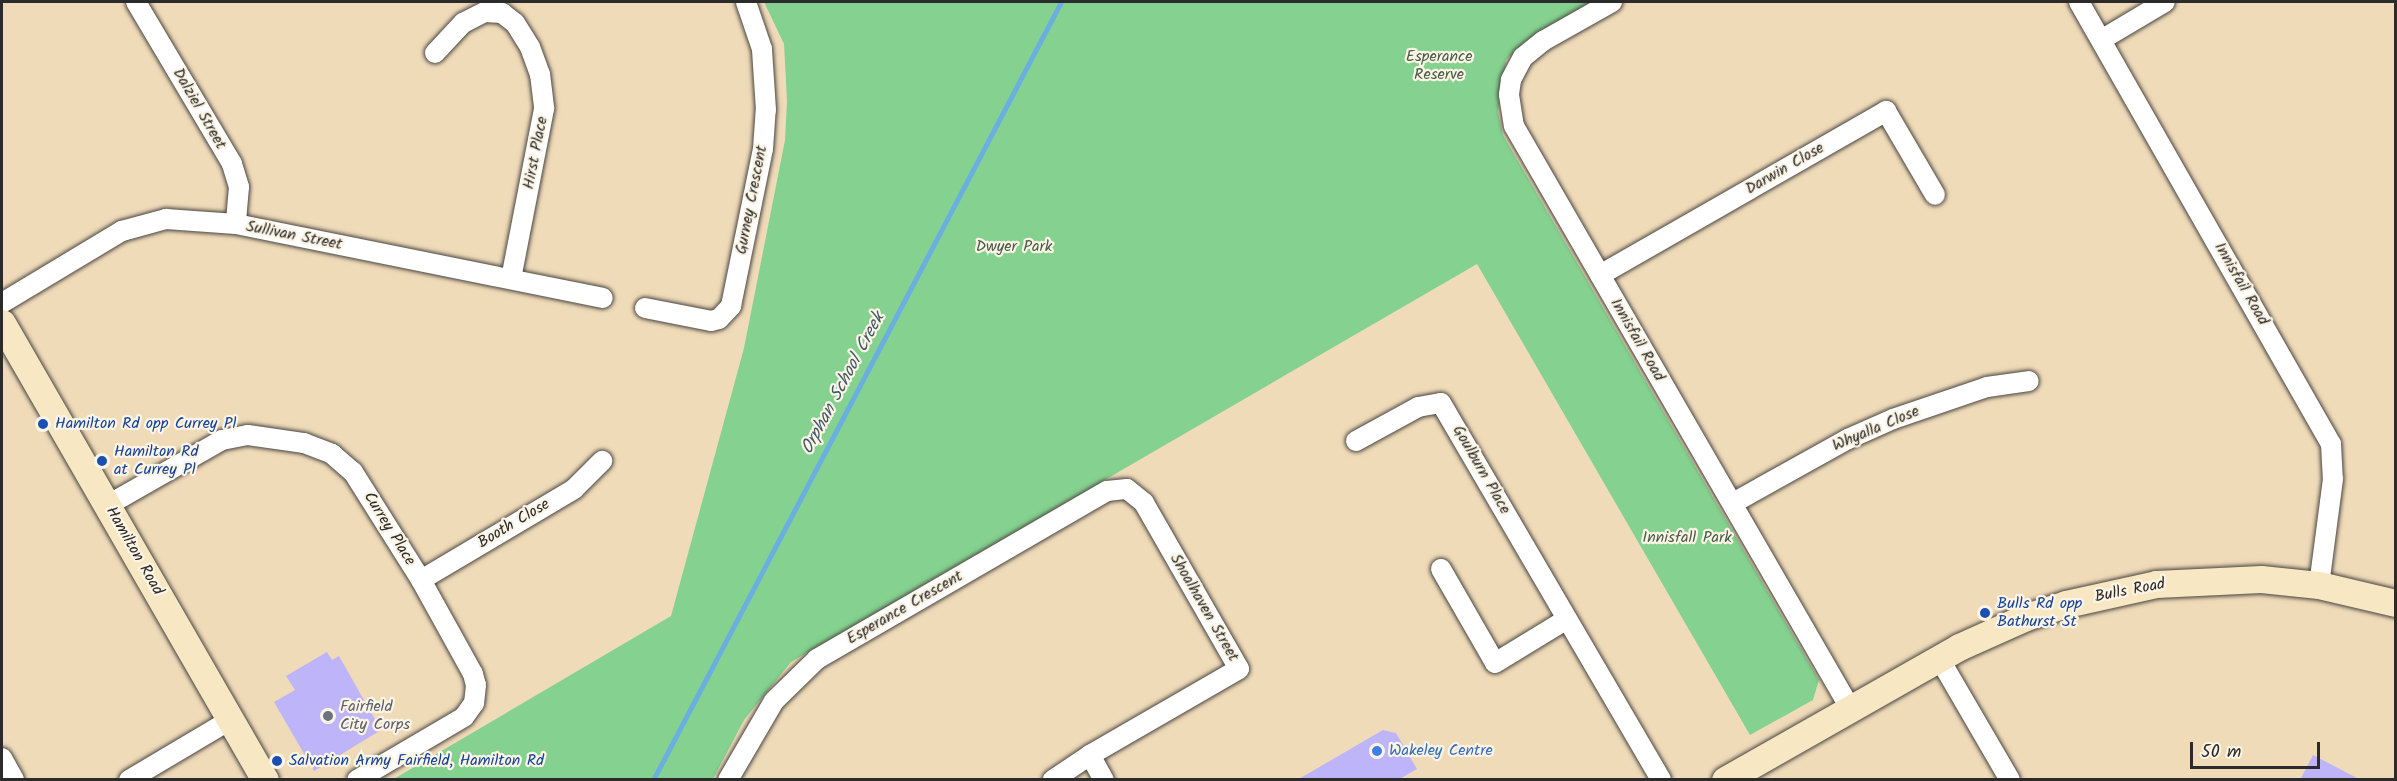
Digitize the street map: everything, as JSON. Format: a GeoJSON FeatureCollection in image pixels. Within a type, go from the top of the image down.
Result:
{"type":"FeatureCollection","features":[{"type":"Feature","properties":{"kind":"street","name":"Dalziel Street"},"geometry":{"type":"LineString","coordinates":[[136,2],[232,164],[239,187],[236,224]]}},
{"type":"Feature","properties":{"kind":"street","name":"Gurney Crescent"},"geometry":{"type":"LineString","coordinates":[[645,308],[711,321],[719,319],[731,306],[763,149],[766,110],[762,50],[746,2]]}},
{"type":"Feature","properties":{"kind":"street","name":"Innisfail Road"},"geometry":{"type":"LineString","coordinates":[[1612,2],[1543,41],[1523,57],[1511,80],[1509,95],[1514,126],[1850,708]]}},
{"type":"Feature","properties":{"kind":"street","name":"Innisfail Road"},"geometry":{"type":"LineString","coordinates":[[2079,2],[2331,444],[2333,479],[2319,585]]}},
{"type":"Feature","properties":{"kind":"street"},"geometry":{"type":"LineString","coordinates":[[2101,39],[2165,2]]}},
{"type":"Feature","properties":{"kind":"street","name":"Hirst Place"},"geometry":{"type":"LineString","coordinates":[[435,53],[463,23],[485,12],[502,13],[515,23],[530,47],[540,74],[544,109],[511,279]]}},
{"type":"Feature","properties":{"kind":"street","name":"Darwin Close"},"geometry":{"type":"LineString","coordinates":[[1600,275],[1886,111],[1935,195]]}},
{"type":"Feature","properties":{"kind":"street","name":"Sullivan Street"},"geometry":{"type":"LineString","coordinates":[[2,303],[122,231],[166,219],[236,224],[603,298]]}},
{"type":"Feature","properties":{"kind":"street","name":"Hamilton Road"},"geometry":{"type":"LineString","coordinates":[[2,323],[265,780]]}},
{"type":"Feature","properties":{"kind":"street","name":"Whyalla Close"},"geometry":{"type":"LineString","coordinates":[[1733,503],[1848,439],[1885,422],[1987,387],[2030,381]]}},
{"type":"Feature","properties":{"kind":"street","name":"Goulburn Place"},"geometry":{"type":"LineString","coordinates":[[1356,441],[1418,407],[1441,403],[1661,780]]}},
{"type":"Feature","properties":{"kind":"street","name":"Currey Place"},"geometry":{"type":"LineString","coordinates":[[108,505],[222,440],[249,435],[304,442],[332,454],[353,472],[421,580],[473,674],[476,685],[474,703],[464,717],[357,780]]}},
{"type":"Feature","properties":{"kind":"street","name":"Booth Close"},"geometry":{"type":"LineString","coordinates":[[421,580],[574,489],[602,461]]}},
{"type":"Feature","properties":{"kind":"street","name":"Shoalhaven Street"},"geometry":{"type":"LineString","coordinates":[[1053,780],[1090,755],[1239,669],[1144,503],[1127,489]]}},
{"type":"Feature","properties":{"kind":"street","name":"Esperance Crescent"},"geometry":{"type":"LineString","coordinates":[[728,780],[774,701],[818,659],[1107,491],[1127,489]]}},
{"type":"Feature","properties":{"kind":"street"},"geometry":{"type":"LineString","coordinates":[[1441,569],[1495,663],[1568,620]]}},
{"type":"Feature","properties":{"kind":"street","name":"Bulls Road"},"geometry":{"type":"LineString","coordinates":[[1729,778],[1985,633],[2066,604],[2156,584],[2261,579],[2319,585],[2396,603]]}},
{"type":"Feature","properties":{"kind":"street"},"geometry":{"type":"LineString","coordinates":[[1939,658],[2010,780]]}},
{"type":"Feature","properties":{"kind":"street"},"geometry":{"type":"LineString","coordinates":[[129,780],[231,720]]}},
{"type":"Feature","properties":{"kind":"street"},"geometry":{"type":"LineString","coordinates":[[1090,755],[1104,780]]}},
{"type":"Feature","properties":{"kind":"street"},"geometry":{"type":"LineString","coordinates":[[2,758],[14,780]]}},
{"type":"Feature","properties":{"kind":"green space","name":"Dwyer Park"},"geometry":{"type":"Polygon","coordinates":[[[764,2],[1592,2],[1527,40],[1506,60],[1498,112],[1503,135],[1819,680],[1813,700],[1750,735],[1477,264],[791,662],[744,720],[713,779],[392,780],[671,616],[744,348],[785,140],[787,101],[784,44],[764,2]]]}},
{"type":"Feature","properties":{"kind":"building","name":"Fairfield City Corps"},"geometry":{"type":"Polygon","coordinates":[[[327,652],[332,660],[339,656],[381,730],[314,771],[274,702],[295,690],[286,676],[327,652]]]}},
{"type":"Feature","properties":{"kind":"building","name":"Wakeley Centre"},"geometry":{"type":"Polygon","coordinates":[[[1383,730],[1396,733],[1417,769],[1398,780],[1297,780],[1383,730]]]}},
{"type":"Feature","properties":{"kind":"building"},"geometry":{"type":"Polygon","coordinates":[[[2313,755],[2357,778],[2356,780],[2300,780],[2313,755]]]}},
{"type":"Feature","properties":{"kind":"waterway","name":"Orphan School Creek"},"geometry":{"type":"LineString","coordinates":[[653,780],[1061,2]]}},
{"type":"Feature","properties":{"kind":"place","name":"Hamilton Rd opp Currey Pl"},"geometry":{"type":"Point","coordinates":[43,424]}},
{"type":"Feature","properties":{"kind":"place","name":"Hamilton Rd at Currey Pl"},"geometry":{"type":"Point","coordinates":[102,461]}},
{"type":"Feature","properties":{"kind":"place","name":"Bulls Rd opp Bathurst St"},"geometry":{"type":"Point","coordinates":[1985,613]}},
{"type":"Feature","properties":{"kind":"place","name":"Fairfield City Corps"},"geometry":{"type":"Point","coordinates":[328,716]}},
{"type":"Feature","properties":{"kind":"place","name":"Wakeley Centre"},"geometry":{"type":"Point","coordinates":[1377,751]}},
{"type":"Feature","properties":{"kind":"place","name":"Salvation Army Fairfield, Hamilton Rd"},"geometry":{"type":"Point","coordinates":[277,761]}},
{"type":"Feature","properties":{"kind":"park label","name":"Esperance Reserve"},"geometry":{"type":"Point","coordinates":[1439,66]}},
{"type":"Feature","properties":{"kind":"park label","name":"Innisfall Park"},"geometry":{"type":"Point","coordinates":[1687,538]}}]}
